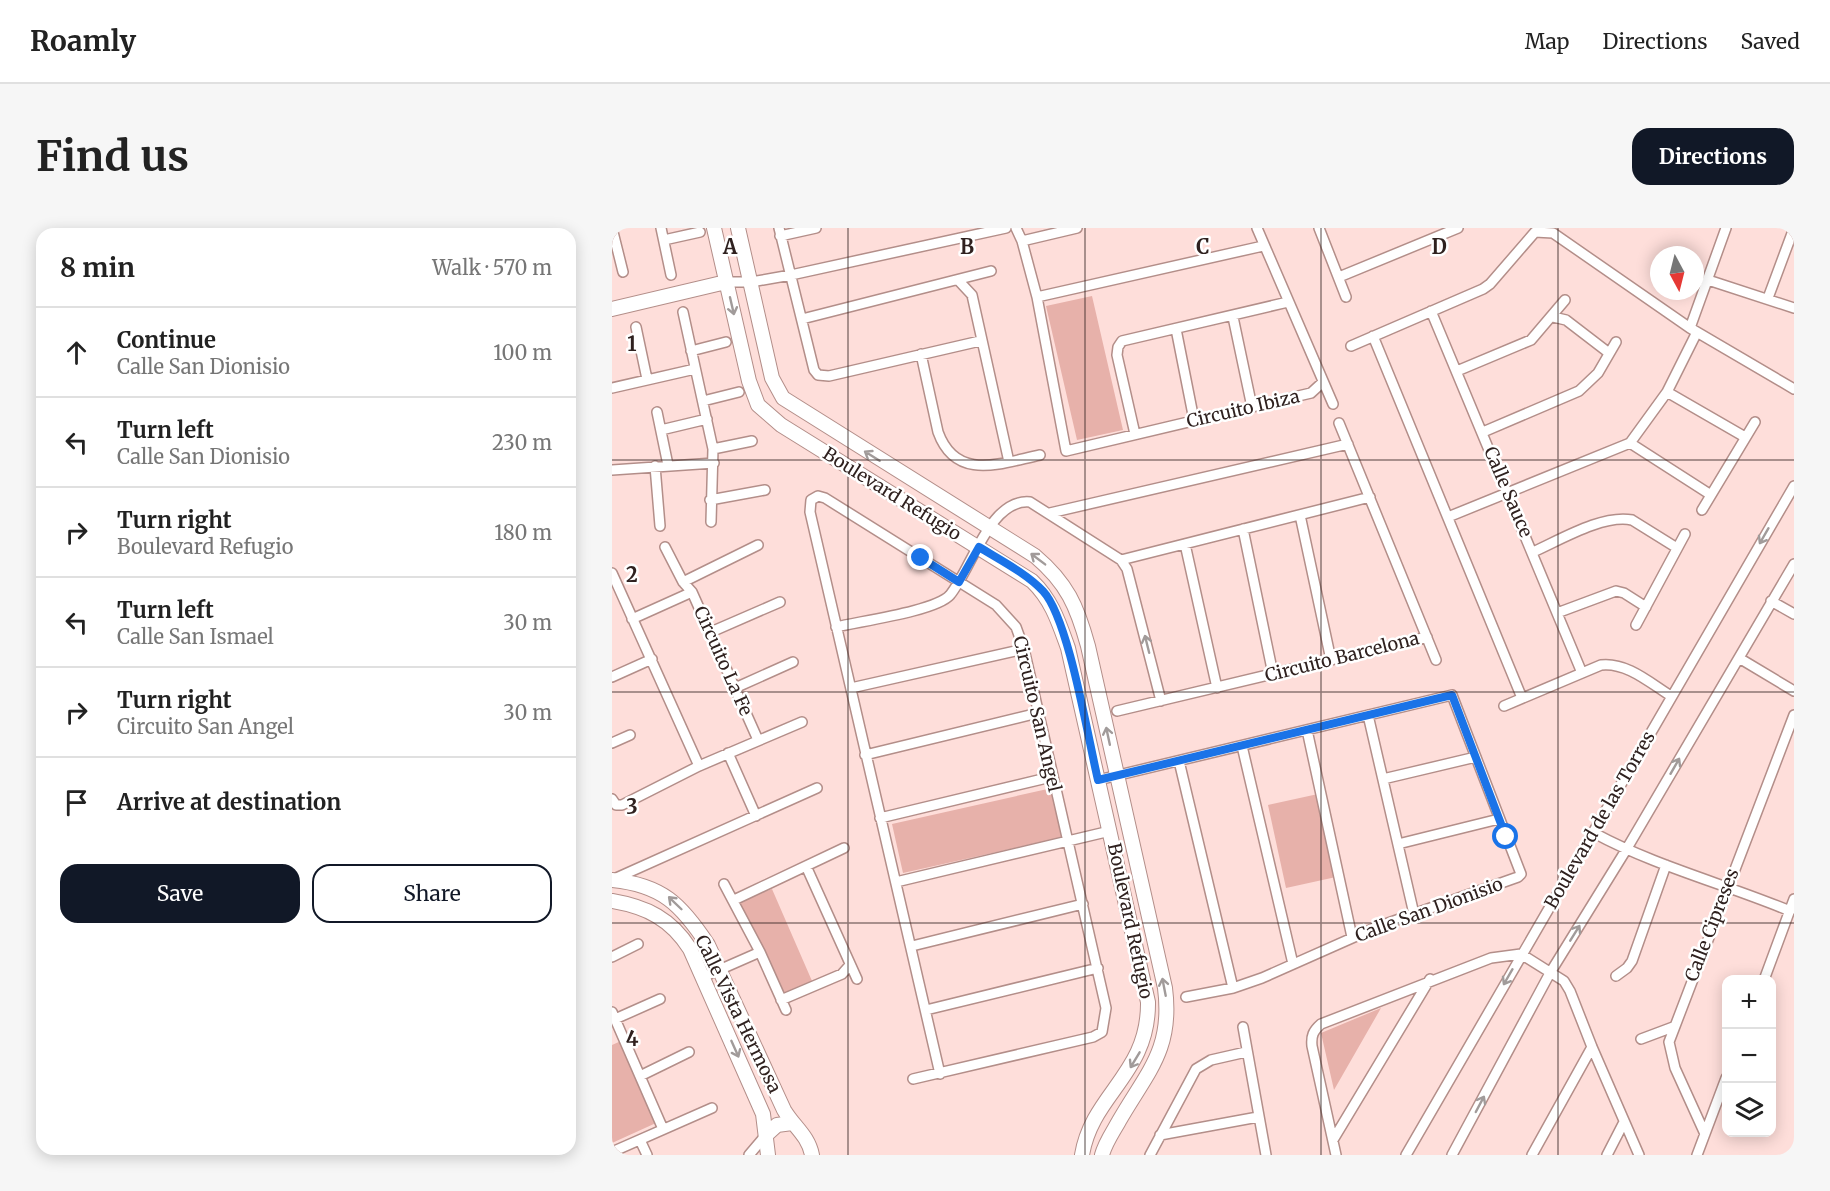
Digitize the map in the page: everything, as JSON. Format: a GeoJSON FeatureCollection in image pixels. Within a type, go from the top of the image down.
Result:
{"type":"FeatureCollection","features":[{"type":"Feature","properties":{"kind":"street"},"geometry":{"type":"LineString","coordinates":[[661,228],[671,275]]}},
{"type":"Feature","properties":{"kind":"street","name":"Boulevard Refugio"},"geometry":{"type":"LineString","coordinates":[[714,228],[749,381],[759,405],[781,425],[1032,581],[1045,593],[1053,607],[1068,648],[1146,983],[1149,1020],[1141,1050],[1097,1115],[1082,1155]]}},
{"type":"Feature","properties":{"kind":"street","name":"Boulevard Refugio"},"geometry":{"type":"LineString","coordinates":[[738,228],[772,378],[783,398],[1051,569],[1064,584],[1074,602],[1088,646],[1165,988],[1167,1028],[1160,1053],[1128,1104],[1102,1155]]}},
{"type":"Feature","properties":{"kind":"street"},"geometry":{"type":"LineString","coordinates":[[816,228],[779,232],[818,375],[829,376],[980,341]]}},
{"type":"Feature","properties":{"kind":"street"},"geometry":{"type":"LineString","coordinates":[[612,309],[726,282],[751,282],[792,276],[1006,228]]}},
{"type":"Feature","properties":{"kind":"street"},"geometry":{"type":"LineString","coordinates":[[1016,228],[1022,241],[1037,297],[1263,246]]}},
{"type":"Feature","properties":{"kind":"street"},"geometry":{"type":"LineString","coordinates":[[1022,241],[1077,228]]}},
{"type":"Feature","properties":{"kind":"street","name":"Circuito Ibiza"},"geometry":{"type":"LineString","coordinates":[[1037,297],[1066,452],[1311,393],[1323,382],[1257,228]]}},
{"type":"Feature","properties":{"kind":"street"},"geometry":{"type":"LineString","coordinates":[[1319,228],[1346,297]]}},
{"type":"Feature","properties":{"kind":"street"},"geometry":{"type":"LineString","coordinates":[[1339,277],[1458,228]]}},
{"type":"Feature","properties":{"kind":"street"},"geometry":{"type":"LineString","coordinates":[[1448,517],[1630,443],[1667,392],[1694,330],[1726,228]]}},
{"type":"Feature","properties":{"kind":"street"},"geometry":{"type":"LineString","coordinates":[[1768,298],[1791,245],[1794,228]]}},
{"type":"Feature","properties":{"kind":"street"},"geometry":{"type":"LineString","coordinates":[[614,229],[622,272]]}},
{"type":"Feature","properties":{"kind":"street"},"geometry":{"type":"LineString","coordinates":[[1351,346],[1491,284],[1530,238],[1541,231],[1553,233],[1694,330],[1794,389]]}},
{"type":"Feature","properties":{"kind":"street"},"geometry":{"type":"LineString","coordinates":[[664,240],[700,232]]}},
{"type":"Feature","properties":{"kind":"street"},"geometry":{"type":"LineString","coordinates":[[802,319],[991,271]]}},
{"type":"Feature","properties":{"kind":"street"},"geometry":{"type":"LineString","coordinates":[[958,280],[972,295],[980,341],[1009,462]]}},
{"type":"Feature","properties":{"kind":"street"},"geometry":{"type":"LineString","coordinates":[[1708,280],[1794,308]]}},
{"type":"Feature","properties":{"kind":"street"},"geometry":{"type":"LineString","coordinates":[[1457,371],[1531,340],[1553,317],[1565,300]]}},
{"type":"Feature","properties":{"kind":"street"},"geometry":{"type":"LineString","coordinates":[[1135,434],[1117,355],[1122,341],[1233,317],[1288,302]]}},
{"type":"Feature","properties":{"kind":"street","name":"Calle Sauce"},"geometry":{"type":"LineString","coordinates":[[1431,311],[1582,673]]}},
{"type":"Feature","properties":{"kind":"street"},"geometry":{"type":"LineString","coordinates":[[683,312],[713,449],[711,522]]}},
{"type":"Feature","properties":{"kind":"street"},"geometry":{"type":"LineString","coordinates":[[1233,317],[1251,407]]}},
{"type":"Feature","properties":{"kind":"street"},"geometry":{"type":"LineString","coordinates":[[1553,317],[1566,320],[1610,353]]}},
{"type":"Feature","properties":{"kind":"street"},"geometry":{"type":"LineString","coordinates":[[636,327],[647,379]]}},
{"type":"Feature","properties":{"kind":"street"},"geometry":{"type":"LineString","coordinates":[[1176,329],[1194,420]]}},
{"type":"Feature","properties":{"kind":"street"},"geometry":{"type":"LineString","coordinates":[[1373,336],[1522,698]]}},
{"type":"Feature","properties":{"kind":"street"},"geometry":{"type":"LineString","coordinates":[[691,351],[726,342]]}},
{"type":"Feature","properties":{"kind":"street"},"geometry":{"type":"LineString","coordinates":[[1482,432],[1579,391],[1590,384],[1616,342]]}},
{"type":"Feature","properties":{"kind":"street"},"geometry":{"type":"LineString","coordinates":[[921,354],[938,432],[947,450],[975,467],[1040,455]]}},
{"type":"Feature","properties":{"kind":"street"},"geometry":{"type":"LineString","coordinates":[[612,388],[695,369]]}},
{"type":"Feature","properties":{"kind":"street"},"geometry":{"type":"LineString","coordinates":[[1323,382],[1333,404]]}},
{"type":"Feature","properties":{"kind":"street"},"geometry":{"type":"LineString","coordinates":[[703,401],[739,392]]}},
{"type":"Feature","properties":{"kind":"street"},"geometry":{"type":"LineString","coordinates":[[1667,392],[1746,437]]}},
{"type":"Feature","properties":{"kind":"street"},"geometry":{"type":"LineString","coordinates":[[657,412],[668,465]]}},
{"type":"Feature","properties":{"kind":"street"},"geometry":{"type":"LineString","coordinates":[[661,430],[707,419]]}},
{"type":"Feature","properties":{"kind":"street"},"geometry":{"type":"LineString","coordinates":[[1702,510],[1755,422]]}},
{"type":"Feature","properties":{"kind":"street","name":"Circuito Barcelona"},"geometry":{"type":"LineString","coordinates":[[1117,711],[1427,638],[1339,423]]}},
{"type":"Feature","properties":{"kind":"street"},"geometry":{"type":"LineString","coordinates":[[713,449],[752,441]]}},
{"type":"Feature","properties":{"kind":"street"},"geometry":{"type":"LineString","coordinates":[[1630,443],[1711,495]]}},
{"type":"Feature","properties":{"kind":"street"},"geometry":{"type":"LineString","coordinates":[[1050,513],[1348,444]]}},
{"type":"Feature","properties":{"kind":"street"},"geometry":{"type":"LineString","coordinates":[[612,470],[714,463]]}},
{"type":"Feature","properties":{"kind":"street"},"geometry":{"type":"LineString","coordinates":[[656,466],[660,526]]}},
{"type":"Feature","properties":{"kind":"street","name":"Boulevard de las Torres"},"geometry":{"type":"LineString","coordinates":[[1406,1155],[1794,486]]}},
{"type":"Feature","properties":{"kind":"street"},"geometry":{"type":"LineString","coordinates":[[710,500],[765,490]]}},
{"type":"Feature","properties":{"kind":"street","name":"Circuito San Angel"},"geometry":{"type":"LineString","coordinates":[[913,1079],[940,1074],[1093,1037],[1102,1032],[1106,1008],[1024,649],[1016,627],[996,605],[825,498],[815,497],[810,500],[810,512],[940,1074]]}},
{"type":"Feature","properties":{"kind":"street"},"geometry":{"type":"LineString","coordinates":[[1121,560],[1370,498]]}},
{"type":"Feature","properties":{"kind":"street"},"geometry":{"type":"LineString","coordinates":[[836,627],[929,607],[943,601],[959,582],[1002,510],[1015,502],[1030,502],[1121,560],[1131,582],[1161,701]]}},
{"type":"Feature","properties":{"kind":"street"},"geometry":{"type":"LineString","coordinates":[[1300,515],[1331,660]]}},
{"type":"Feature","properties":{"kind":"street"},"geometry":{"type":"LineString","coordinates":[[1533,552],[1601,523],[1624,518],[1632,520],[1677,548]]}},
{"type":"Feature","properties":{"kind":"street"},"geometry":{"type":"LineString","coordinates":[[1243,529],[1273,674]]}},
{"type":"Feature","properties":{"kind":"street"},"geometry":{"type":"LineString","coordinates":[[1636,625],[1685,534]]}},
{"type":"Feature","properties":{"kind":"street"},"geometry":{"type":"LineString","coordinates":[[1185,544],[1217,688]]}},
{"type":"Feature","properties":{"kind":"street"},"geometry":{"type":"LineString","coordinates":[[683,582],[758,545]]}},
{"type":"Feature","properties":{"kind":"street"},"geometry":{"type":"LineString","coordinates":[[665,547],[683,582],[692,592]]}},
{"type":"Feature","properties":{"kind":"street","name":"Boulevard de las Torres"},"geometry":{"type":"LineString","coordinates":[[1452,1155],[1550,974],[1626,850],[1794,564]]}},
{"type":"Feature","properties":{"kind":"street"},"geometry":{"type":"LineString","coordinates":[[612,573],[699,766]]}},
{"type":"Feature","properties":{"kind":"street"},"geometry":{"type":"LineString","coordinates":[[1557,614],[1595,597],[1616,591],[1624,593],[1646,608]]}},
{"type":"Feature","properties":{"kind":"street","name":"Circuito La Fe"},"geometry":{"type":"LineString","coordinates":[[632,619],[692,592],[758,740]]}},
{"type":"Feature","properties":{"kind":"street"},"geometry":{"type":"LineString","coordinates":[[1771,601],[1794,614]]}},
{"type":"Feature","properties":{"kind":"street"},"geometry":{"type":"LineString","coordinates":[[711,632],[780,602]]}},
{"type":"Feature","properties":{"kind":"street"},"geometry":{"type":"LineString","coordinates":[[1427,638],[1436,660]]}},
{"type":"Feature","properties":{"kind":"street"},"geometry":{"type":"LineString","coordinates":[[851,688],[1024,649]]}},
{"type":"Feature","properties":{"kind":"street"},"geometry":{"type":"LineString","coordinates":[[1739,658],[1794,691]]}},
{"type":"Feature","properties":{"kind":"street"},"geometry":{"type":"LineString","coordinates":[[612,677],[652,659]]}},
{"type":"Feature","properties":{"kind":"street"},"geometry":{"type":"LineString","coordinates":[[735,688],[793,662]]}},
{"type":"Feature","properties":{"kind":"street"},"geometry":{"type":"LineString","coordinates":[[1504,706],[1601,665],[1620,666],[1671,696]]}},
{"type":"Feature","properties":{"kind":"street","name":"Calle San Dionisio"},"geometry":{"type":"LineString","coordinates":[[1098,780],[1452,695],[1521,874],[1353,937],[1233,988],[1186,996]]}},
{"type":"Feature","properties":{"kind":"street"},"geometry":{"type":"LineString","coordinates":[[865,755],[1038,713]]}},
{"type":"Feature","properties":{"kind":"street"},"geometry":{"type":"LineString","coordinates":[[1368,715],[1414,914]]}},
{"type":"Feature","properties":{"kind":"street","name":"Calle Cipreses"},"geometry":{"type":"LineString","coordinates":[[1705,1134],[1670,1053],[1669,1042],[1672,1027],[1794,715]]}},
{"type":"Feature","properties":{"kind":"street"},"geometry":{"type":"LineString","coordinates":[[612,799],[616,805],[622,805],[699,766],[802,722]]}},
{"type":"Feature","properties":{"kind":"street"},"geometry":{"type":"LineString","coordinates":[[1306,730],[1353,937]]}},
{"type":"Feature","properties":{"kind":"street"},"geometry":{"type":"LineString","coordinates":[[612,743],[630,735]]}},
{"type":"Feature","properties":{"kind":"street"},"geometry":{"type":"LineString","coordinates":[[1242,746],[1293,964]]}},
{"type":"Feature","properties":{"kind":"street"},"geometry":{"type":"LineString","coordinates":[[728,753],[756,816]]}},
{"type":"Feature","properties":{"kind":"street"},"geometry":{"type":"LineString","coordinates":[[1383,779],[1476,757]]}},
{"type":"Feature","properties":{"kind":"street"},"geometry":{"type":"LineString","coordinates":[[1179,761],[1233,988]]}},
{"type":"Feature","properties":{"kind":"street"},"geometry":{"type":"LineString","coordinates":[[880,818],[1052,777]]}},
{"type":"Feature","properties":{"kind":"street"},"geometry":{"type":"LineString","coordinates":[[612,880],[817,788]]}},
{"type":"Feature","properties":{"kind":"street"},"geometry":{"type":"LineString","coordinates":[[1398,844],[1499,819]]}},
{"type":"Feature","properties":{"kind":"street"},"geometry":{"type":"LineString","coordinates":[[896,882],[1110,831]]}},
{"type":"Feature","properties":{"kind":"street"},"geometry":{"type":"LineString","coordinates":[[1594,833],[1626,850],[1728,885],[1790,911]]}},
{"type":"Feature","properties":{"kind":"street"},"geometry":{"type":"LineString","coordinates":[[734,900],[844,848]]}},
{"type":"Feature","properties":{"kind":"street"},"geometry":{"type":"LineString","coordinates":[[1616,976],[1632,961],[1666,865]]}},
{"type":"Feature","properties":{"kind":"street"},"geometry":{"type":"LineString","coordinates":[[806,866],[857,979]]}},
{"type":"Feature","properties":{"kind":"street","name":"Calle Vista Hermosa"},"geometry":{"type":"LineString","coordinates":[[612,880],[652,887],[667,895],[699,931],[720,969],[792,1123],[803,1131],[809,1141],[812,1155]]}},
{"type":"Feature","properties":{"kind":"street"},"geometry":{"type":"LineString","coordinates":[[724,884],[760,952],[786,1010]]}},
{"type":"Feature","properties":{"kind":"street"},"geometry":{"type":"LineString","coordinates":[[1766,975],[1794,899]]}},
{"type":"Feature","properties":{"kind":"street","name":"Calle Vista Hermosa"},"geometry":{"type":"LineString","coordinates":[[612,901],[639,906],[667,921],[690,949],[763,1114],[768,1155]]}},
{"type":"Feature","properties":{"kind":"street"},"geometry":{"type":"LineString","coordinates":[[912,946],[1083,904]]}},
{"type":"Feature","properties":{"kind":"street"},"geometry":{"type":"LineString","coordinates":[[612,957],[638,944]]}},
{"type":"Feature","properties":{"kind":"street"},"geometry":{"type":"LineString","coordinates":[[703,977],[760,952]]}},
{"type":"Feature","properties":{"kind":"street"},"geometry":{"type":"LineString","coordinates":[[1336,1155],[1312,1046],[1315,1029],[1321,1024],[1430,979],[1491,958],[1521,954],[1564,981],[1570,991],[1639,1155]]}},
{"type":"Feature","properties":{"kind":"street"},"geometry":{"type":"LineString","coordinates":[[781,1000],[842,974],[850,965]]}},
{"type":"Feature","properties":{"kind":"street"},"geometry":{"type":"LineString","coordinates":[[926,1010],[1098,968]]}},
{"type":"Feature","properties":{"kind":"street"},"geometry":{"type":"LineString","coordinates":[[1333,1140],[1430,979]]}},
{"type":"Feature","properties":{"kind":"street"},"geometry":{"type":"LineString","coordinates":[[660,999],[614,1016],[663,1130]]}},
{"type":"Feature","properties":{"kind":"street"},"geometry":{"type":"LineString","coordinates":[[1149,1020],[1167,1028]]}},
{"type":"Feature","properties":{"kind":"street"},"geometry":{"type":"LineString","coordinates":[[1641,1039],[1672,1027]]}},
{"type":"Feature","properties":{"kind":"street"},"geometry":{"type":"LineString","coordinates":[[1242,1028],[1266,1155]]}},
{"type":"Feature","properties":{"kind":"street"},"geometry":{"type":"LineString","coordinates":[[1532,1155],[1592,1047]]}},
{"type":"Feature","properties":{"kind":"street"},"geometry":{"type":"LineString","coordinates":[[640,1076],[689,1052]]}},
{"type":"Feature","properties":{"kind":"street"},"geometry":{"type":"LineString","coordinates":[[1150,1155],[1192,1075],[1202,1063],[1246,1052]]}},
{"type":"Feature","properties":{"kind":"street"},"geometry":{"type":"LineString","coordinates":[[1697,1155],[1724,1083]]}},
{"type":"Feature","properties":{"kind":"street"},"geometry":{"type":"LineString","coordinates":[[612,1152],[712,1108]]}},
{"type":"Feature","properties":{"kind":"street"},"geometry":{"type":"LineString","coordinates":[[1160,1135],[1258,1117]]}},
{"type":"Feature","properties":{"kind":"street"},"geometry":{"type":"LineString","coordinates":[[1607,1155],[1624,1122]]}},
{"type":"Feature","properties":{"kind":"street"},"geometry":{"type":"LineString","coordinates":[[749,1155],[777,1125],[792,1123]]}},
{"type":"Feature","properties":{"kind":"street"},"geometry":{"type":"LineString","coordinates":[[640,1140],[647,1155]]}},
{"type":"Feature","properties":{"kind":"shaded area"},"geometry":{"type":"Polygon","coordinates":[[[1092,296],[1123,430],[1077,440],[1046,306],[1092,296]]]}},
{"type":"Feature","properties":{"kind":"shaded area"},"geometry":{"type":"Polygon","coordinates":[[[1052,788],[1063,837],[903,873],[892,824],[1052,788]]]}},
{"type":"Feature","properties":{"kind":"shaded area"},"geometry":{"type":"Polygon","coordinates":[[[1318,794],[1336,877],[1286,888],[1268,805],[1318,794]]]}},
{"type":"Feature","properties":{"kind":"shaded area"},"geometry":{"type":"Polygon","coordinates":[[[772,889],[812,981],[780,995],[739,901],[772,889]]]}},
{"type":"Feature","properties":{"kind":"shaded area"},"geometry":{"type":"Polygon","coordinates":[[[1381,1008],[1334,1090],[1321,1033],[1381,1008]]]}},
{"type":"Feature","properties":{"kind":"shaded area"},"geometry":{"type":"Polygon","coordinates":[[[621,1041],[656,1123],[612,1143],[612,1045],[621,1041]]]}},
{"type":"Feature","properties":{"kind":"route"},"geometry":{"type":"LineString","coordinates":[[921,558],[959,582],[979,547],[1032,581],[1045,593],[1053,607],[1068,648],[1098,780],[1452,695],[1506,837]]}}]}
